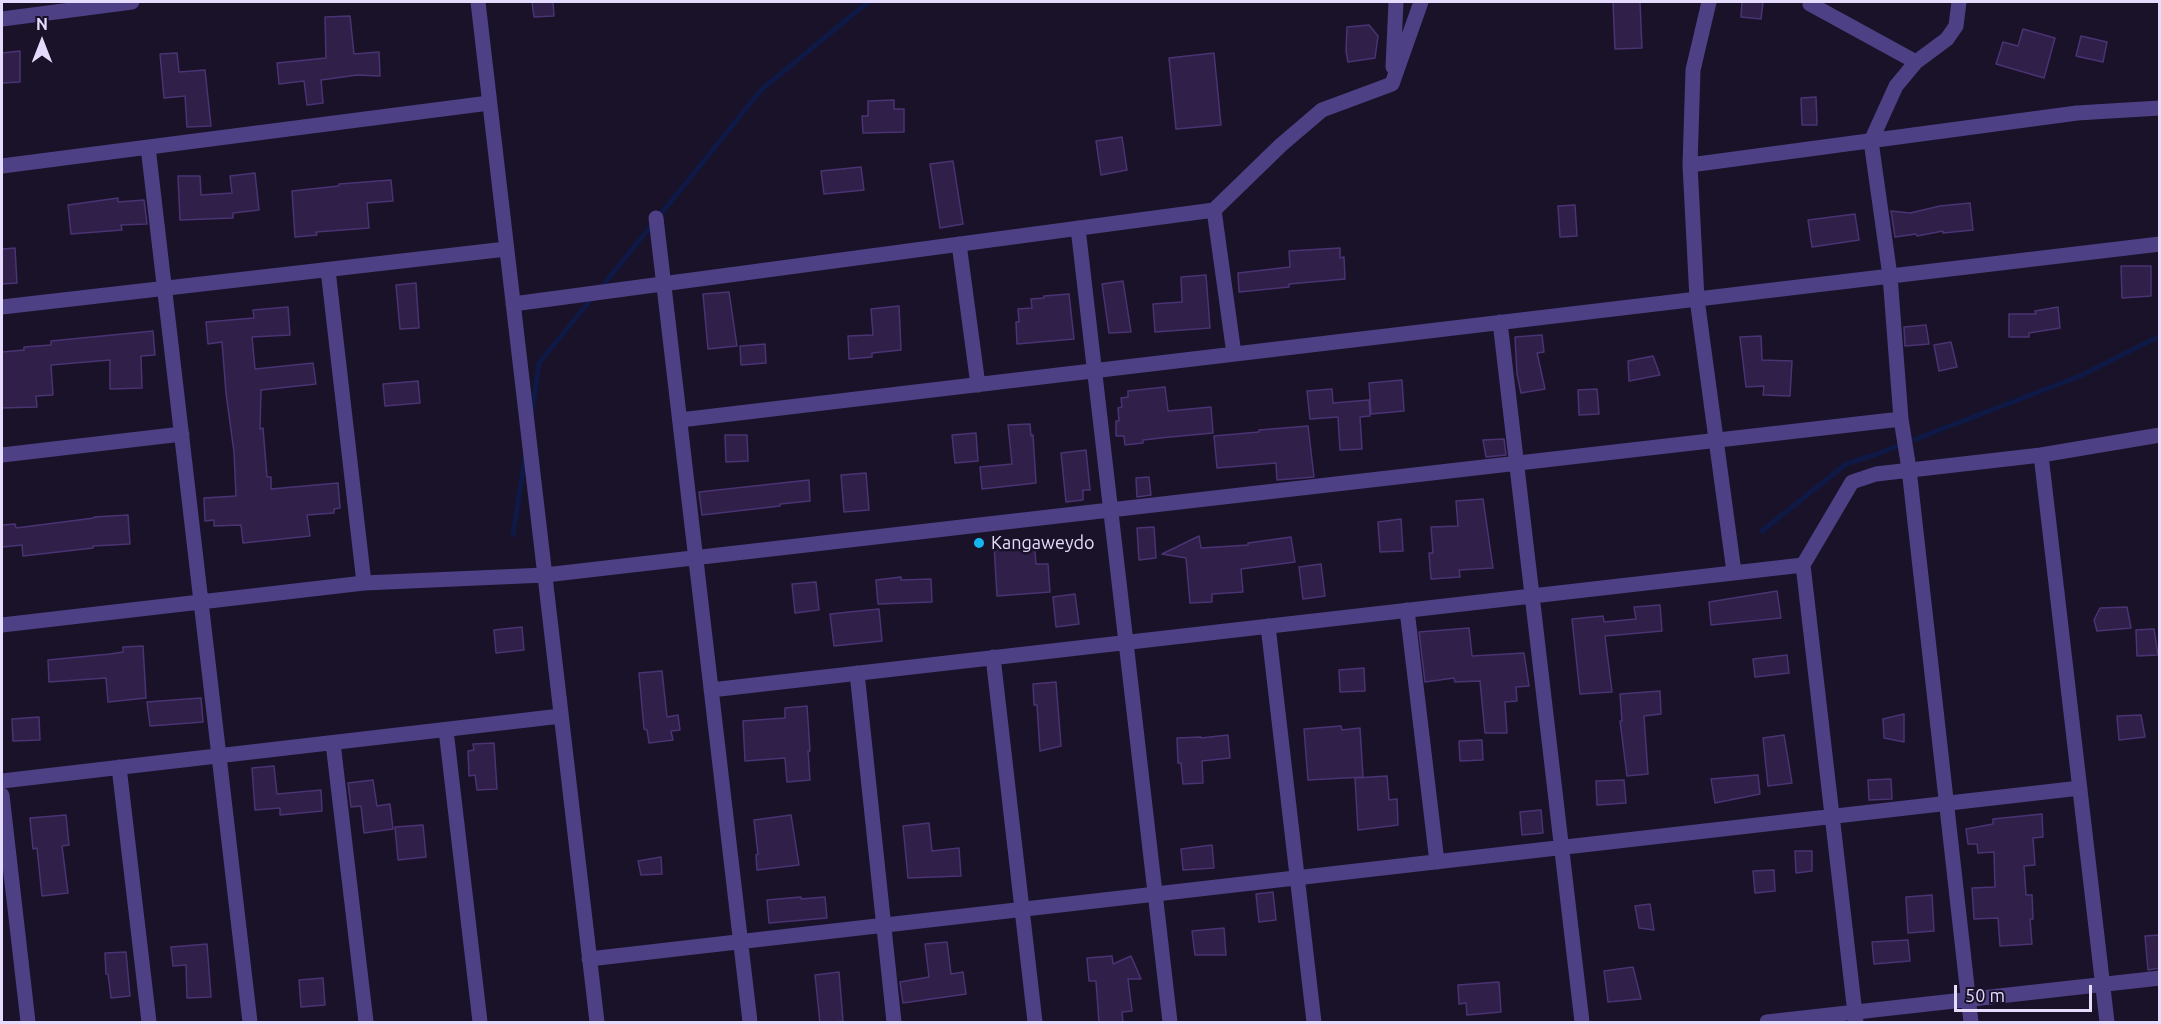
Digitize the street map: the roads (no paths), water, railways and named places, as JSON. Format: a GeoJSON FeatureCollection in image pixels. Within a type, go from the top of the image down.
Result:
{"type":"FeatureCollection","features":[{"type":"Feature","properties":{"kind":"street"},"geometry":{"type":"LineString","coordinates":[[2,19],[132,2]]}},
{"type":"Feature","properties":{"kind":"street"},"geometry":{"type":"LineString","coordinates":[[478,2],[597,1023]]}},
{"type":"Feature","properties":{"kind":"street"},"geometry":{"type":"LineString","coordinates":[[1392,84],[1396,2]]}},
{"type":"Feature","properties":{"kind":"street"},"geometry":{"type":"LineString","coordinates":[[1392,84],[1421,2]]}},
{"type":"Feature","properties":{"kind":"street"},"geometry":{"type":"LineString","coordinates":[[1709,2],[1693,70],[1690,165],[1697,299],[1734,572]]}},
{"type":"Feature","properties":{"kind":"street"},"geometry":{"type":"LineString","coordinates":[[1811,2],[1810,4],[1916,62]]}},
{"type":"Feature","properties":{"kind":"street"},"geometry":{"type":"LineString","coordinates":[[1959,2],[1956,26],[1947,39],[1916,62],[1896,86],[1871,141],[1890,276],[1901,419],[1909,469],[1971,1023]]}},
{"type":"Feature","properties":{"kind":"street"},"geometry":{"type":"LineString","coordinates":[[513,304],[1214,210],[1281,145],[1322,110],[1392,84]]}},
{"type":"Feature","properties":{"kind":"street"},"geometry":{"type":"LineString","coordinates":[[2,166],[489,103]]}},
{"type":"Feature","properties":{"kind":"street"},"geometry":{"type":"LineString","coordinates":[[1690,165],[2077,113],[2160,108]]}},
{"type":"Feature","properties":{"kind":"street"},"geometry":{"type":"LineString","coordinates":[[148,147],[250,1023]]}},
{"type":"Feature","properties":{"kind":"street"},"geometry":{"type":"LineString","coordinates":[[1214,210],[1234,354]]}},
{"type":"Feature","properties":{"kind":"street"},"geometry":{"type":"LineString","coordinates":[[656,218],[750,1023]]}},
{"type":"Feature","properties":{"kind":"street"},"geometry":{"type":"LineString","coordinates":[[1078,228],[1170,1023]]}},
{"type":"Feature","properties":{"kind":"street"},"geometry":{"type":"LineString","coordinates":[[959,244],[978,385]]}},
{"type":"Feature","properties":{"kind":"street"},"geometry":{"type":"LineString","coordinates":[[680,420],[2160,244]]}},
{"type":"Feature","properties":{"kind":"street"},"geometry":{"type":"LineString","coordinates":[[2,308],[506,249]]}},
{"type":"Feature","properties":{"kind":"street"},"geometry":{"type":"LineString","coordinates":[[328,270],[364,583]]}},
{"type":"Feature","properties":{"kind":"street"},"geometry":{"type":"LineString","coordinates":[[1500,322],[1582,1023]]}},
{"type":"Feature","properties":{"kind":"street"},"geometry":{"type":"LineString","coordinates":[[2,625],[364,583],[544,575],[1901,419]]}},
{"type":"Feature","properties":{"kind":"street"},"geometry":{"type":"LineString","coordinates":[[2,455],[182,434]]}},
{"type":"Feature","properties":{"kind":"street"},"geometry":{"type":"LineString","coordinates":[[1855,1018],[1803,565],[1852,482],[1876,474],[2041,455],[2160,435]]}},
{"type":"Feature","properties":{"kind":"street"},"geometry":{"type":"LineString","coordinates":[[2041,455],[2107,1023]]}},
{"type":"Feature","properties":{"kind":"street"},"geometry":{"type":"LineString","coordinates":[[711,690],[1803,565]]}},
{"type":"Feature","properties":{"kind":"street"},"geometry":{"type":"LineString","coordinates":[[1407,610],[1437,862]]}},
{"type":"Feature","properties":{"kind":"street"},"geometry":{"type":"LineString","coordinates":[[1268,626],[1314,1023]]}},
{"type":"Feature","properties":{"kind":"street"},"geometry":{"type":"LineString","coordinates":[[993,657],[1035,1023]]}},
{"type":"Feature","properties":{"kind":"street"},"geometry":{"type":"LineString","coordinates":[[857,673],[894,1023]]}},
{"type":"Feature","properties":{"kind":"street"},"geometry":{"type":"LineString","coordinates":[[2,781],[561,716]]}},
{"type":"Feature","properties":{"kind":"street"},"geometry":{"type":"LineString","coordinates":[[446,730],[480,1023]]}},
{"type":"Feature","properties":{"kind":"street"},"geometry":{"type":"LineString","coordinates":[[333,743],[366,1023]]}},
{"type":"Feature","properties":{"kind":"street"},"geometry":{"type":"LineString","coordinates":[[119,767],[149,1023]]}},
{"type":"Feature","properties":{"kind":"street"},"geometry":{"type":"LineString","coordinates":[[589,959],[2080,788]]}},
{"type":"Feature","properties":{"kind":"street"},"geometry":{"type":"LineString","coordinates":[[2,795],[28,1023]]}},
{"type":"Feature","properties":{"kind":"street"},"geometry":{"type":"LineString","coordinates":[[1767,1023],[1855,1018],[1969,1000],[2160,978]]}},
{"type":"Feature","properties":{"kind":"waterway"},"geometry":{"type":"LineString","coordinates":[[601,288],[761,90],[868,2]]}},
{"type":"Feature","properties":{"kind":"waterway"},"geometry":{"type":"LineString","coordinates":[[532,412],[539,363],[593,297]]}},
{"type":"Feature","properties":{"kind":"waterway"},"geometry":{"type":"LineString","coordinates":[[1762,531],[1846,464],[2080,376],[2160,336]]}},
{"type":"Feature","properties":{"kind":"waterway"},"geometry":{"type":"LineString","coordinates":[[513,535],[525,457]]}},
{"type":"Feature","properties":{"kind":"place","name":"Kangaweydo"},"geometry":{"type":"Point","coordinates":[979,543]}}]}
